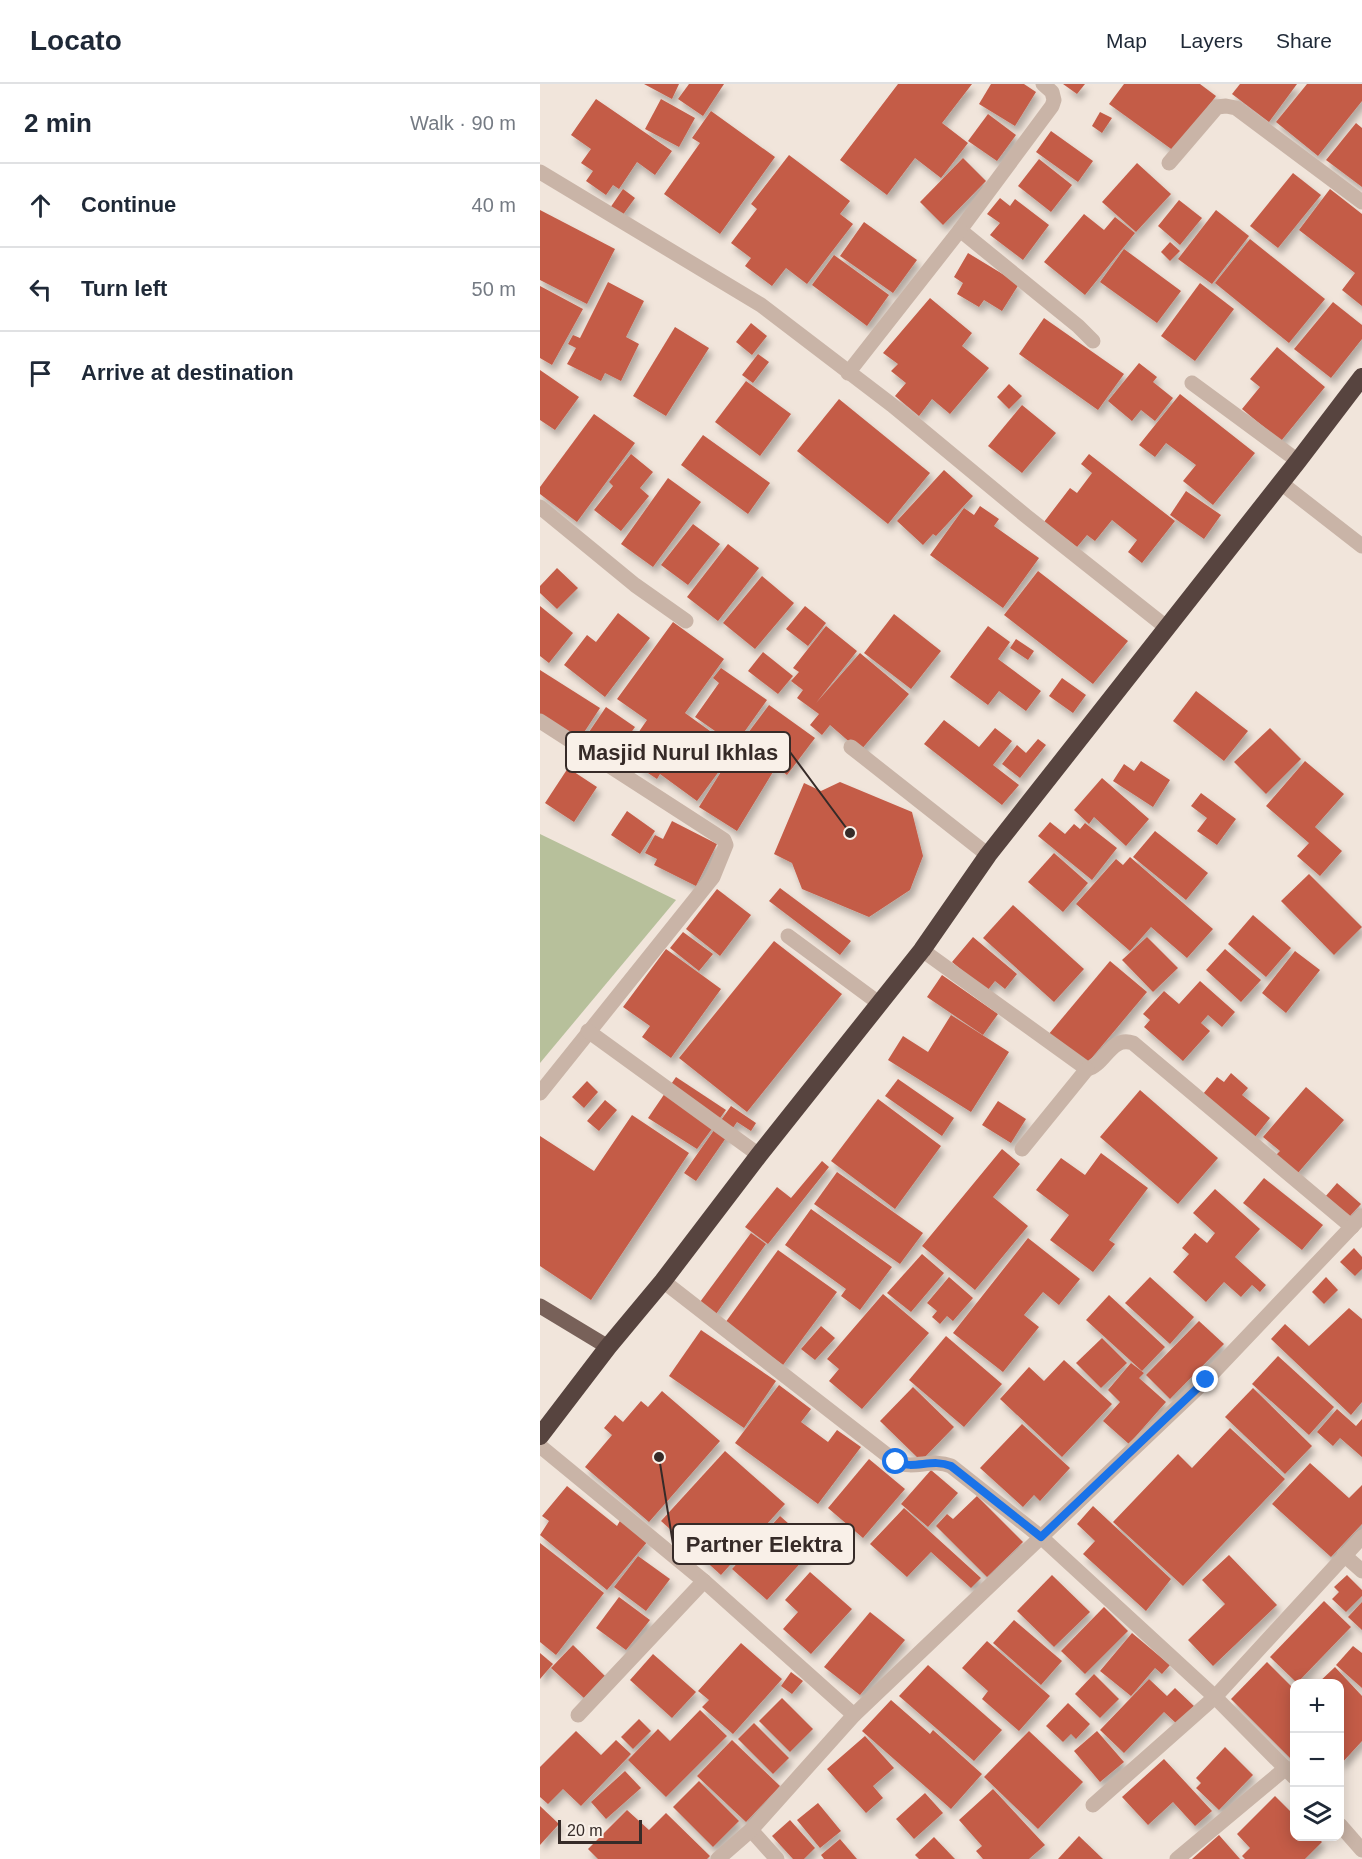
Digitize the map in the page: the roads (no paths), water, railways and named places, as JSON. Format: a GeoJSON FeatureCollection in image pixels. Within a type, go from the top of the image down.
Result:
{"type":"FeatureCollection","features":[{"type":"Feature","properties":{"kind":"highway"},"geometry":{"type":"LineString","coordinates":[[540,1436],[922,950],[988,855],[1281,483],[1362,376]]}},
{"type":"Feature","properties":{"kind":"main road"},"geometry":{"type":"LineString","coordinates":[[540,1306],[608,1347]]}},
{"type":"Feature","properties":{"kind":"street"},"geometry":{"type":"LineString","coordinates":[[848,373],[960,230],[1052,106],[1054,100],[1052,92],[1043,84]]}},
{"type":"Feature","properties":{"kind":"street"},"geometry":{"type":"LineString","coordinates":[[1169,163],[1217,107],[1231,106],[1362,202]]}},
{"type":"Feature","properties":{"kind":"street"},"geometry":{"type":"LineString","coordinates":[[540,172],[761,305],[892,405],[1026,516],[1166,627]]}},
{"type":"Feature","properties":{"kind":"street"},"geometry":{"type":"LineString","coordinates":[[960,230],[1078,326],[1093,341]]}},
{"type":"Feature","properties":{"kind":"street"},"geometry":{"type":"LineString","coordinates":[[1192,383],[1298,461]]}},
{"type":"Feature","properties":{"kind":"street"},"geometry":{"type":"LineString","coordinates":[[1281,483],[1362,546]]}},
{"type":"Feature","properties":{"kind":"street"},"geometry":{"type":"LineString","coordinates":[[540,507],[634,585],[686,621]]}},
{"type":"Feature","properties":{"kind":"street"},"geometry":{"type":"LineString","coordinates":[[540,721],[715,834],[726,844],[713,877],[540,1093]]}},
{"type":"Feature","properties":{"kind":"street"},"geometry":{"type":"LineString","coordinates":[[851,747],[988,855]]}},
{"type":"Feature","properties":{"kind":"street"},"geometry":{"type":"LineString","coordinates":[[788,936],[880,1004]]}},
{"type":"Feature","properties":{"kind":"street"},"geometry":{"type":"LineString","coordinates":[[922,950],[1087,1069]]}},
{"type":"Feature","properties":{"kind":"street"},"geometry":{"type":"LineString","coordinates":[[588,1031],[759,1155]]}},
{"type":"Feature","properties":{"kind":"street"},"geometry":{"type":"LineString","coordinates":[[718,1859],[751,1830],[854,1715],[1206,1380],[1357,1222],[1128,1041],[1116,1044],[1097,1065],[1087,1069],[1022,1149]]}},
{"type":"Feature","properties":{"kind":"street"},"geometry":{"type":"LineString","coordinates":[[663,1281],[896,1462],[905,1466],[941,1462],[951,1466],[1041,1537],[1215,1697],[1290,1771]]}},
{"type":"Feature","properties":{"kind":"street"},"geometry":{"type":"LineString","coordinates":[[540,1446],[704,1581],[854,1715]]}},
{"type":"Feature","properties":{"kind":"street"},"geometry":{"type":"LineString","coordinates":[[1094,1805],[1215,1697],[1362,1538]]}},
{"type":"Feature","properties":{"kind":"street"},"geometry":{"type":"LineString","coordinates":[[1344,1556],[1362,1571]]}},
{"type":"Feature","properties":{"kind":"street"},"geometry":{"type":"LineString","coordinates":[[578,1715],[704,1581]]}},
{"type":"Feature","properties":{"kind":"street"},"geometry":{"type":"LineString","coordinates":[[1177,1859],[1290,1773]]}},
{"type":"Feature","properties":{"kind":"street"},"geometry":{"type":"LineString","coordinates":[[751,1830],[777,1859]]}},
{"type":"Feature","properties":{"kind":"street"},"geometry":{"type":"LineString","coordinates":[[1344,1830],[1362,1850]]}},
{"type":"Feature","properties":{"kind":"place","name":"Masjid Nurul Ikhlas"},"geometry":{"type":"Point","coordinates":[850,833]}},
{"type":"Feature","properties":{"kind":"place","name":"Partner Elektra"},"geometry":{"type":"Point","coordinates":[659,1457]}}]}
